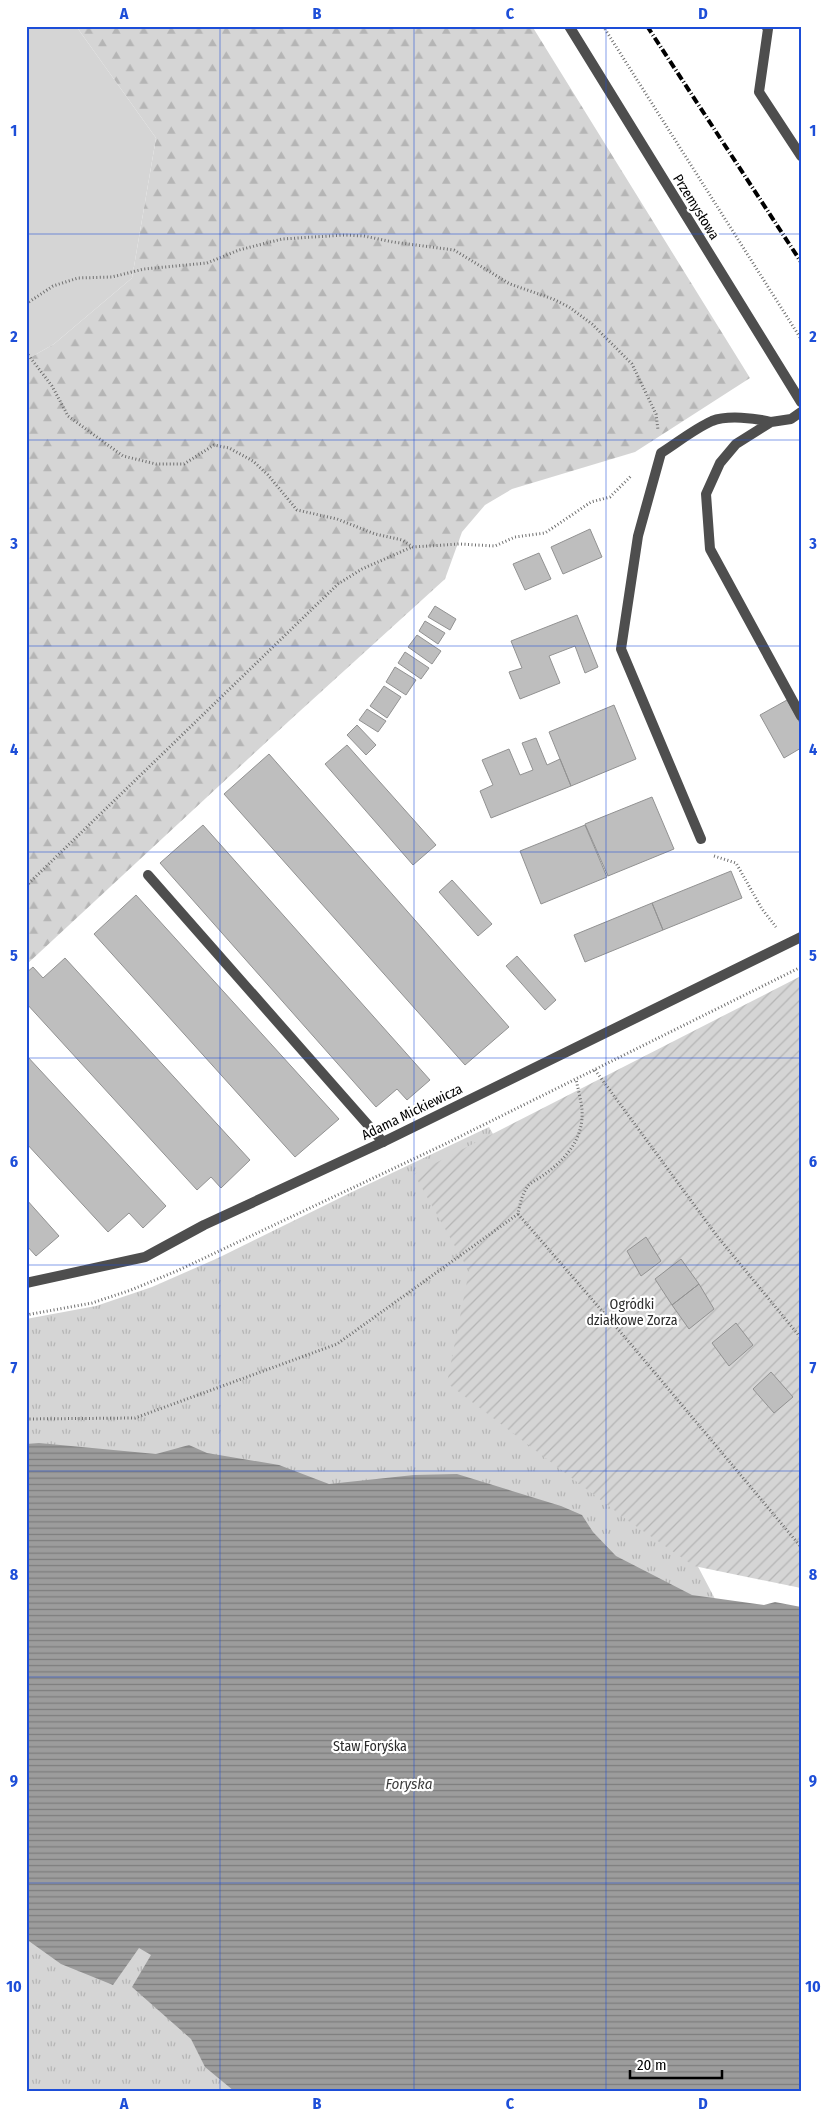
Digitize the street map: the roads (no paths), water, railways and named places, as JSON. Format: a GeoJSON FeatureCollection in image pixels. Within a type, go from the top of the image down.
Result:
{"type":"FeatureCollection","features":[{"type":"Feature","properties":{"kind":"street","name":"Przemysłowa"},"geometry":{"type":"LineString","coordinates":[[569,26],[801,402]]}},
{"type":"Feature","properties":{"kind":"street"},"geometry":{"type":"LineString","coordinates":[[766,26],[768,30],[759,92],[801,156]]}},
{"type":"Feature","properties":{"kind":"street"},"geometry":{"type":"LineString","coordinates":[[801,412],[791,419],[770,422],[736,444],[720,463],[706,494],[710,549],[801,716]]}},
{"type":"Feature","properties":{"kind":"street"},"geometry":{"type":"LineString","coordinates":[[701,839],[621,649],[638,536],[661,453],[713,421],[758,418],[770,422]]}},
{"type":"Feature","properties":{"kind":"street"},"geometry":{"type":"LineString","coordinates":[[148,875],[383,1142]]}},
{"type":"Feature","properties":{"kind":"street","name":"Adama Mickiewicza"},"geometry":{"type":"LineString","coordinates":[[26,1283],[145,1257],[204,1225],[383,1142],[801,937]]}},
{"type":"Feature","properties":{"kind":"water","name":"Foryska"},"geometry":{"type":"Polygon","coordinates":[[[39,1443],[156,1454],[189,1445],[207,1453],[279,1465],[329,1484],[414,1475],[457,1474],[561,1506],[582,1515],[593,1532],[616,1556],[692,1595],[764,1605],[775,1602],[801,1607],[801,2091],[234,2091],[205,2067],[191,2039],[132,1987],[151,1955],[139,1948],[113,1985],[61,1964],[26,1939],[26,1444],[39,1443]]]}},
{"type":"Feature","properties":{"kind":"railway"},"geometry":{"type":"LineString","coordinates":[[647,26],[801,262]]}},
{"type":"Feature","properties":{"kind":"park label","name":"Ogródki działkowe Zorza"},"geometry":{"type":"Point","coordinates":[632,1312]}},
{"type":"Feature","properties":{"kind":"park label","name":"Staw Foryśka"},"geometry":{"type":"Point","coordinates":[370,1746]}}]}
